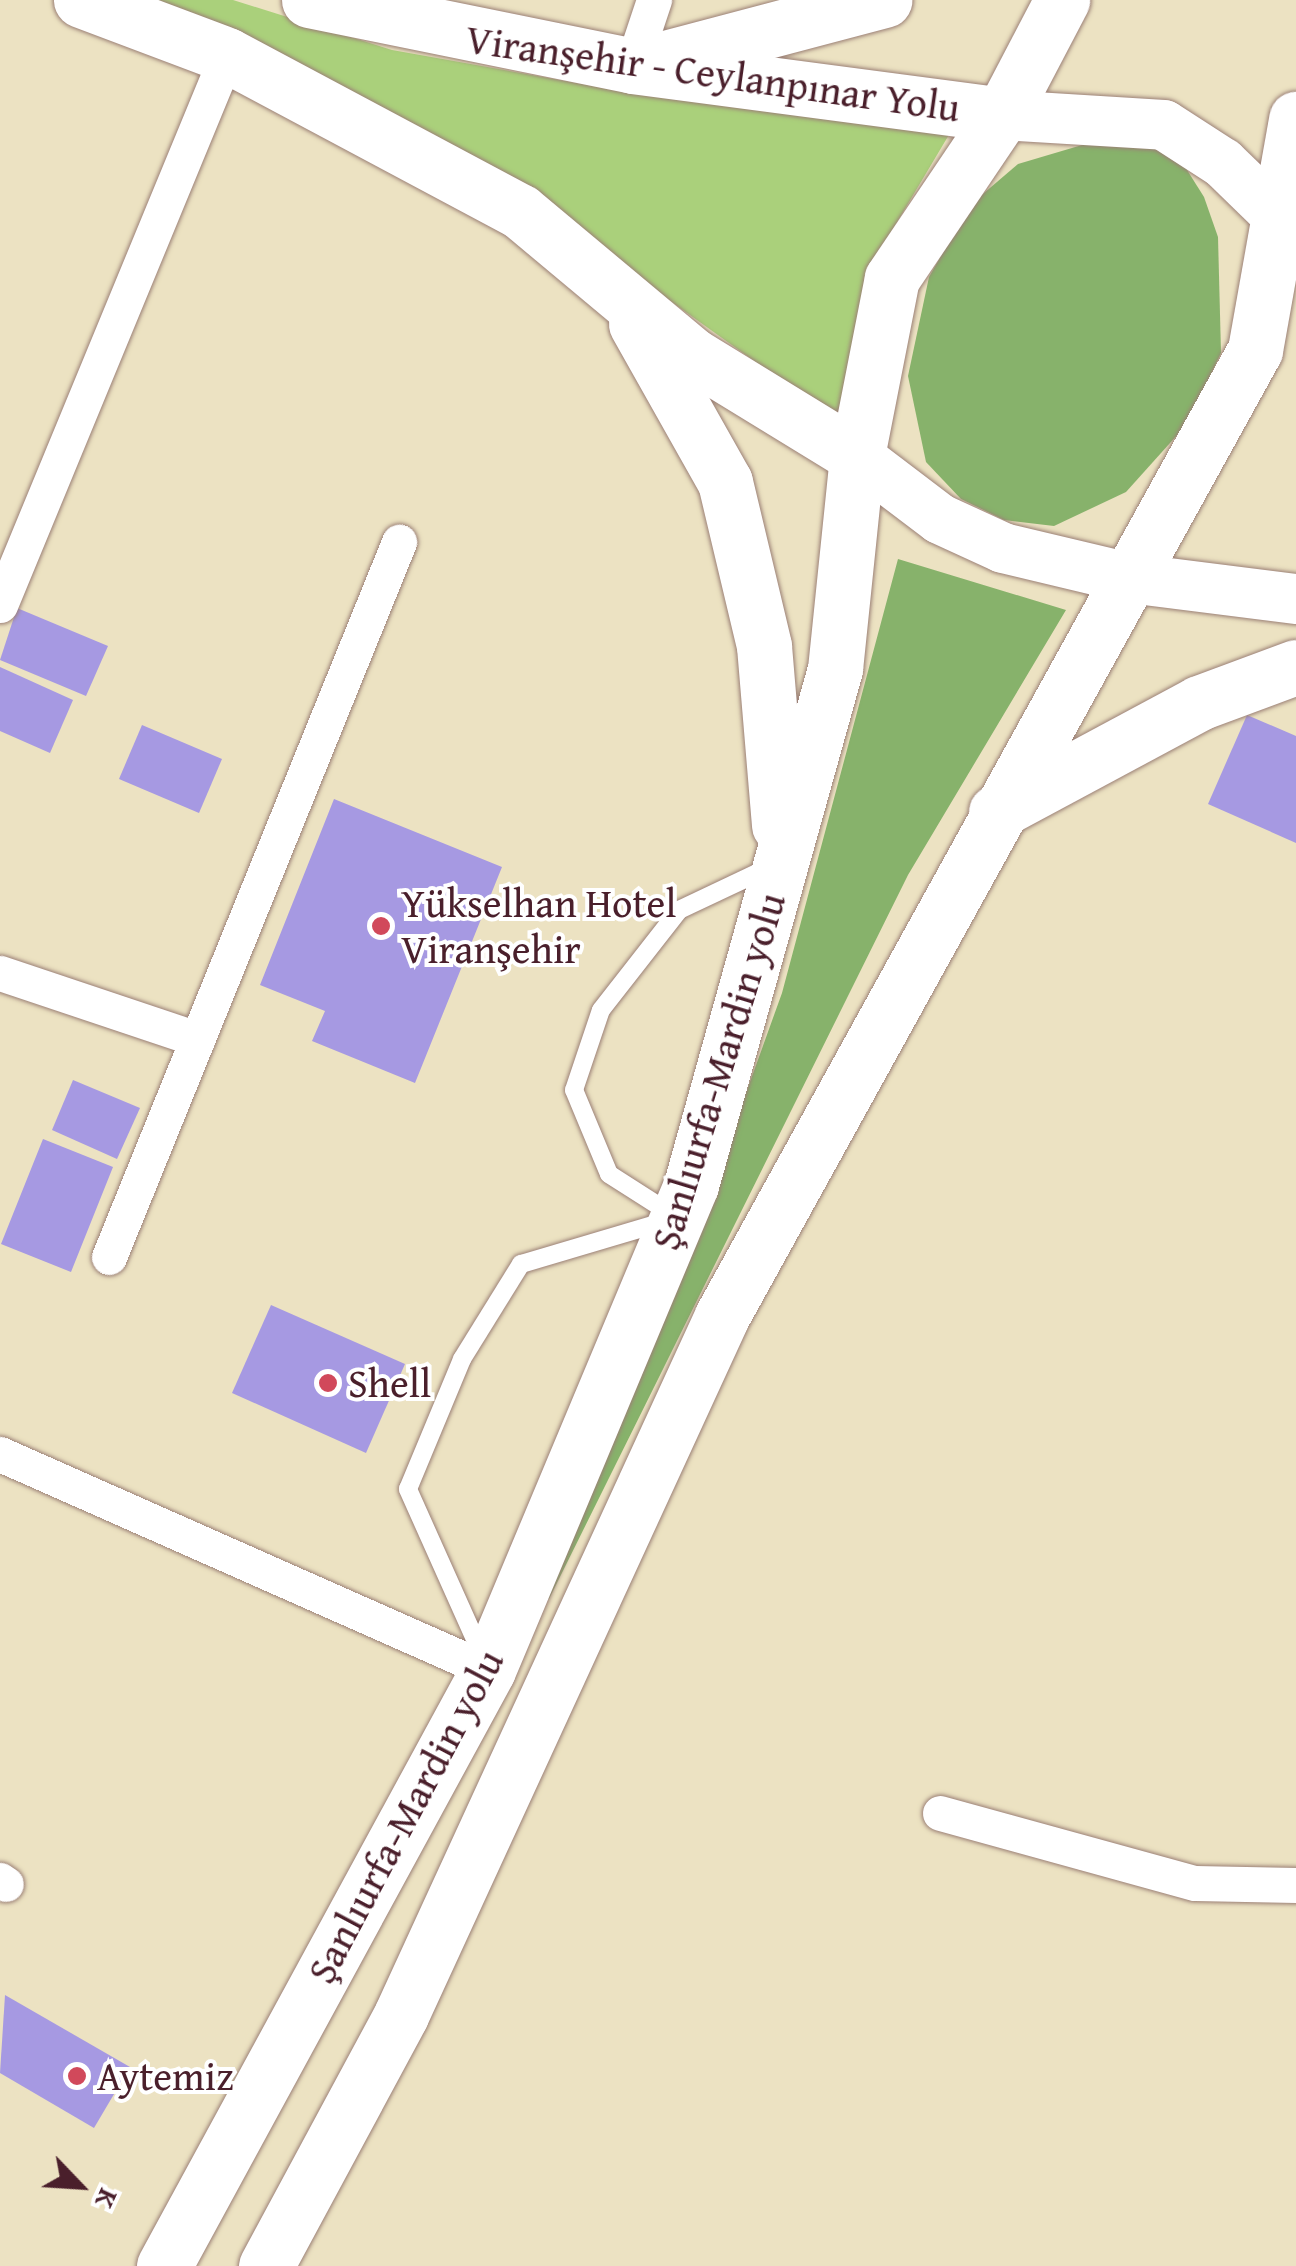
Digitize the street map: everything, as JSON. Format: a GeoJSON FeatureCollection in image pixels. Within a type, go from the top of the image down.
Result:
{"type":"FeatureCollection","features":[{"type":"Feature","properties":{"kind":"highway"},"geometry":{"type":"LineString","coordinates":[[81,0],[227,55],[522,212],[692,355],[858,456]]}},
{"type":"Feature","properties":{"kind":"highway","name":"Viranşehir - Ceylanpınar Yolu"},"geometry":{"type":"LineString","coordinates":[[308,0],[632,66],[1002,116]]}},
{"type":"Feature","properties":{"kind":"highway"},"geometry":{"type":"LineString","coordinates":[[632,66],[884,0]]}},
{"type":"Feature","properties":{"kind":"highway","name":"Şanlıurfa-Mardin yolu"},"geometry":{"type":"LineString","coordinates":[[164,2266],[488,1670],[678,1218],[836,669],[858,456],[892,278],[1002,116],[1062,0]]}},
{"type":"Feature","properties":{"kind":"highway"},"geometry":{"type":"LineString","coordinates":[[266,2266],[401,2015],[722,1316],[996,812],[1255,350],[1289,228],[1296,119]]}},
{"type":"Feature","properties":{"kind":"highway"},"geometry":{"type":"LineString","coordinates":[[620,295],[725,482],[764,646],[782,861]]}},
{"type":"Feature","properties":{"kind":"highway"},"geometry":{"type":"LineString","coordinates":[[996,812],[1198,703],[1296,666]]}},
{"type":"Feature","properties":{"kind":"main road"},"geometry":{"type":"LineString","coordinates":[[1002,116],[1164,124],[1224,163],[1289,228]]}},
{"type":"Feature","properties":{"kind":"main road"},"geometry":{"type":"LineString","coordinates":[[858,456],[940,519],[1003,548],[1129,578],[1296,599]]}},
{"type":"Feature","properties":{"kind":"street"},"geometry":{"type":"LineString","coordinates":[[632,66],[654,0]]}},
{"type":"Feature","properties":{"kind":"street"},"geometry":{"type":"LineString","coordinates":[[0,605],[227,55]]}},
{"type":"Feature","properties":{"kind":"street"},"geometry":{"type":"LineString","coordinates":[[109,1257],[399,542]]}},
{"type":"Feature","properties":{"kind":"street"},"geometry":{"type":"LineString","coordinates":[[0,973],[197,1040]]}},
{"type":"Feature","properties":{"kind":"street"},"geometry":{"type":"LineString","coordinates":[[0,1454],[488,1670]]}},
{"type":"Feature","properties":{"kind":"street"},"geometry":{"type":"LineString","coordinates":[[940,1813],[1195,1883],[1296,1884]]}},
{"type":"Feature","properties":{"kind":"lane"},"geometry":{"type":"LineString","coordinates":[[678,1218],[609,1174],[574,1090],[602,1010],[678,910],[782,861]]}},
{"type":"Feature","properties":{"kind":"lane"},"geometry":{"type":"LineString","coordinates":[[488,1670],[408,1489],[462,1359],[522,1264],[678,1218]]}},
{"type":"Feature","properties":{"kind":"green space"},"geometry":{"type":"Polygon","coordinates":[[[145,0],[233,0],[392,50],[627,92],[953,128],[887,239],[841,423],[525,197],[145,0]]]}},
{"type":"Feature","properties":{"kind":"green space"},"geometry":{"type":"Polygon","coordinates":[[[1109,137],[1177,154],[1204,197],[1218,237],[1221,353],[1188,423],[1126,492],[1054,526],[1004,520],[961,499],[926,462],[908,376],[929,277],[970,205],[1018,164],[1109,137]]]}},
{"type":"Feature","properties":{"kind":"green space"},"geometry":{"type":"Polygon","coordinates":[[[898,559],[1066,610],[908,875],[549,1599],[530,1593],[686,1259],[782,993],[898,559]]]}},
{"type":"Feature","properties":{"kind":"building"},"geometry":{"type":"Polygon","coordinates":[[[17,608],[108,646],[86,696],[0,660],[17,608]]]}},
{"type":"Feature","properties":{"kind":"building"},"geometry":{"type":"Polygon","coordinates":[[[0,667],[73,700],[50,753],[0,731],[0,667]]]}},
{"type":"Feature","properties":{"kind":"building"},"geometry":{"type":"Polygon","coordinates":[[[1247,715],[1296,736],[1296,843],[1208,804],[1247,715]]]}},
{"type":"Feature","properties":{"kind":"building"},"geometry":{"type":"Polygon","coordinates":[[[142,725],[222,759],[199,813],[119,779],[142,725]]]}},
{"type":"Feature","properties":{"kind":"building","name":"Yükselhan Hotel Viranşehir"},"geometry":{"type":"Polygon","coordinates":[[[334,799],[502,867],[415,1083],[312,1041],[325,1011],[260,985],[334,799]]]}},
{"type":"Feature","properties":{"kind":"building"},"geometry":{"type":"Polygon","coordinates":[[[73,1080],[140,1108],[117,1159],[52,1130],[73,1080]]]}},
{"type":"Feature","properties":{"kind":"building"},"geometry":{"type":"Polygon","coordinates":[[[43,1139],[113,1167],[71,1272],[1,1244],[43,1139]]]}},
{"type":"Feature","properties":{"kind":"building"},"geometry":{"type":"Polygon","coordinates":[[[271,1305],[405,1364],[366,1453],[232,1393],[271,1305]]]}},
{"type":"Feature","properties":{"kind":"building"},"geometry":{"type":"Polygon","coordinates":[[[5,1995],[130,2067],[94,2128],[0,2073],[5,1995]]]}},
{"type":"Feature","properties":{"kind":"place","name":"Yükselhan Hotel Viranşehir"},"geometry":{"type":"Point","coordinates":[381,926]}},
{"type":"Feature","properties":{"kind":"place","name":"Shell"},"geometry":{"type":"Point","coordinates":[328,1383]}},
{"type":"Feature","properties":{"kind":"place","name":"Aytemiz"},"geometry":{"type":"Point","coordinates":[77,2076]}}]}
